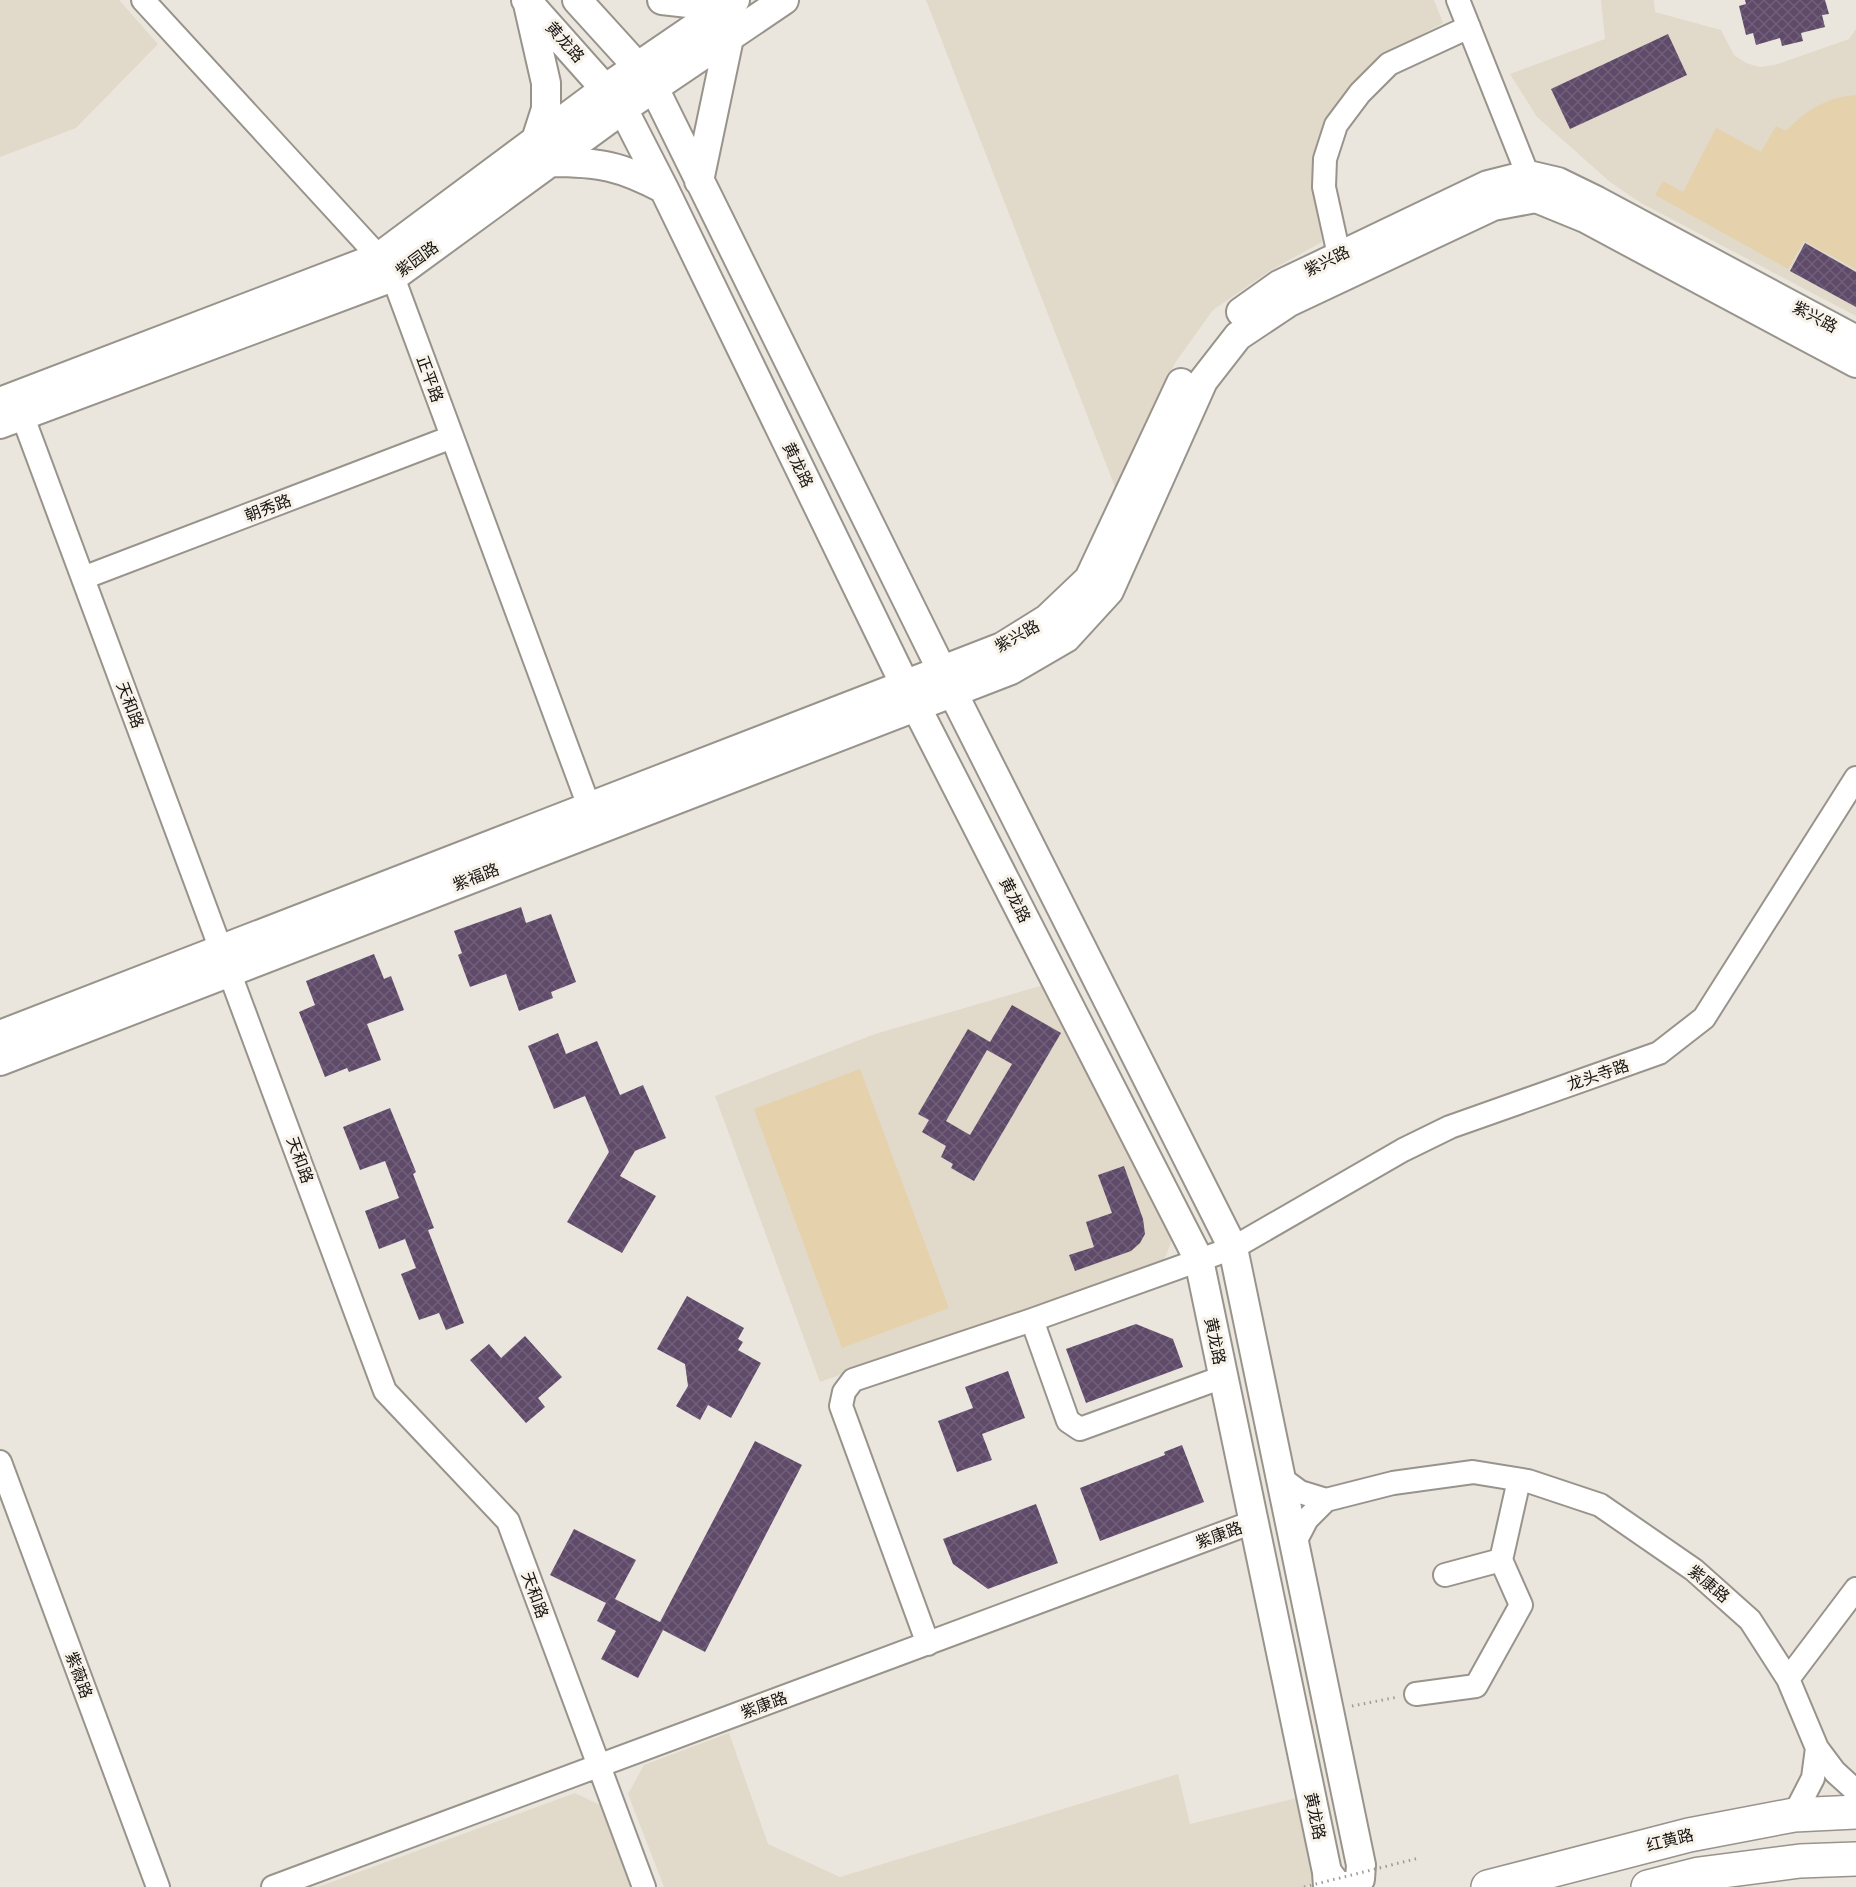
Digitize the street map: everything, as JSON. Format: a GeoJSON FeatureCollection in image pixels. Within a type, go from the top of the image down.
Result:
{"type":"FeatureCollection","features":[{"type":"Feature","properties":{"kind":"highway","name":"红黄路"},"geometry":{"type":"LineString","coordinates":[[1488,1887],[1689,1835],[1794,1815],[1856,1812]]}},
{"type":"Feature","properties":{"kind":"highway"},"geometry":{"type":"LineString","coordinates":[[1648,1887],[1699,1874],[1800,1861],[1856,1859]]}},
{"type":"Feature","properties":{"kind":"main road"},"geometry":{"type":"LineString","coordinates":[[577,0],[654,88],[947,681],[1233,1248],[1329,1711],[1369,1876],[1348,1886],[1320,1882]]}},
{"type":"Feature","properties":{"kind":"main road"},"geometry":{"type":"LineString","coordinates":[[662,0],[730,3]]}},
{"type":"Feature","properties":{"kind":"main road","name":"紫园路"},"geometry":{"type":"LineString","coordinates":[[615,99],[654,88],[784,0]]}},
{"type":"Feature","properties":{"kind":"main road"},"geometry":{"type":"LineString","coordinates":[[527,1],[546,83],[543,152],[578,162],[609,165],[635,173],[664,189]]}},
{"type":"Feature","properties":{"kind":"main road","name":"黄龙路"},"geometry":{"type":"LineString","coordinates":[[527,1],[615,99],[664,189],[910,696],[1199,1260],[1254,1522],[1320,1882]]}},
{"type":"Feature","properties":{"kind":"main road","name":"紫园路"},"geometry":{"type":"LineString","coordinates":[[9,410],[386,267],[615,99],[637,66],[730,3]]}},
{"type":"Feature","properties":{"kind":"main road"},"geometry":{"type":"LineString","coordinates":[[699,181],[729,38]]}},
{"type":"Feature","properties":{"kind":"main road","name":"紫兴路"},"geometry":{"type":"LineString","coordinates":[[947,681],[1047,619],[1089,579],[1188,368],[1227,322],[1279,285],[1488,185],[1532,187],[1558,182],[1856,340]]}},
{"type":"Feature","properties":{"kind":"main road","name":"紫兴路"},"geometry":{"type":"LineString","coordinates":[[1532,187],[1585,218],[1856,363]]}},
{"type":"Feature","properties":{"kind":"main road","name":"紫兴路"},"geometry":{"type":"LineString","coordinates":[[947,681],[1011,670],[1066,638],[1109,591],[1203,381],[1238,336],[1289,302],[1532,187]]}},
{"type":"Feature","properties":{"kind":"main road"},"geometry":{"type":"LineString","coordinates":[[864,700],[876,688],[882,675],[886,646]]}},
{"type":"Feature","properties":{"kind":"main road","name":"紫福路"},"geometry":{"type":"LineString","coordinates":[[0,1061],[226,961],[947,681]]}},
{"type":"Feature","properties":{"kind":"main road","name":"紫福路"},"geometry":{"type":"LineString","coordinates":[[593,818],[864,700],[910,696]]}},
{"type":"Feature","properties":{"kind":"main road","name":"紫福路"},"geometry":{"type":"LineString","coordinates":[[0,1035],[226,961]]}},
{"type":"Feature","properties":{"kind":"street","name":"正平路"},"geometry":{"type":"LineString","coordinates":[[143,0],[386,267],[452,437],[593,818]]}},
{"type":"Feature","properties":{"kind":"street"},"geometry":{"type":"LineString","coordinates":[[1458,0],[1532,187]]}},
{"type":"Feature","properties":{"kind":"street"},"geometry":{"type":"LineString","coordinates":[[1339,255],[1324,187],[1325,159],[1336,125],[1360,93],[1389,64],[1469,27]]}},
{"type":"Feature","properties":{"kind":"street","name":"天和路"},"geometry":{"type":"LineString","coordinates":[[9,410],[83,578],[385,1391],[508,1521],[644,1887]]}},
{"type":"Feature","properties":{"kind":"street","name":"朝秀路"},"geometry":{"type":"LineString","coordinates":[[83,578],[452,437]]}},
{"type":"Feature","properties":{"kind":"street","name":"龙头寺路"},"geometry":{"type":"LineString","coordinates":[[928,1644],[841,1406],[844,1392],[854,1380],[1032,1320],[1233,1248],[1403,1150],[1450,1127],[1659,1053],[1704,1018],[1856,778]]}},
{"type":"Feature","properties":{"kind":"street"},"geometry":{"type":"LineString","coordinates":[[1032,1320],[1068,1421],[1080,1429],[1223,1377]]}},
{"type":"Feature","properties":{"kind":"street","name":"紫薇路"},"geometry":{"type":"LineString","coordinates":[[0,1462],[158,1887]]}},
{"type":"Feature","properties":{"kind":"street","name":"紫康路"},"geometry":{"type":"LineString","coordinates":[[1326,1500],[1393,1483],[1473,1472],[1519,1480],[1600,1505],[1694,1570],[1750,1620],[1788,1679],[1817,1748],[1835,1772],[1856,1791]]}},
{"type":"Feature","properties":{"kind":"street"},"geometry":{"type":"LineString","coordinates":[[1281,1478],[1300,1492],[1326,1500],[1307,1519],[1295,1542]]}},
{"type":"Feature","properties":{"kind":"street"},"geometry":{"type":"LineString","coordinates":[[1416,1694],[1476,1686],[1521,1605],[1501,1560],[1519,1480]]}},
{"type":"Feature","properties":{"kind":"street","name":"紫康路"},"geometry":{"type":"LineString","coordinates":[[273,1887],[1254,1522]]}},
{"type":"Feature","properties":{"kind":"street"},"geometry":{"type":"LineString","coordinates":[[1445,1575],[1501,1560]]}},
{"type":"Feature","properties":{"kind":"street"},"geometry":{"type":"LineString","coordinates":[[1788,1679],[1856,1589]]}},
{"type":"Feature","properties":{"kind":"street"},"geometry":{"type":"LineString","coordinates":[[1794,1815],[1813,1778],[1817,1748]]}},
{"type":"Feature","properties":{"kind":"path"},"geometry":{"type":"LineString","coordinates":[[1329,1711],[1416,1694]]}},
{"type":"Feature","properties":{"kind":"path"},"geometry":{"type":"LineString","coordinates":[[1320,1882],[1419,1858]]}},
{"type":"Feature","properties":{"kind":"shaded area"},"geometry":{"type":"Polygon","coordinates":[[[0,0],[119,0],[158,44],[76,128],[0,157],[0,0]]]}},
{"type":"Feature","properties":{"kind":"shaded area"},"geometry":{"type":"Polygon","coordinates":[[[926,0],[1434,0],[1443,23],[1380,57],[1349,87],[1325,121],[1315,160],[1315,192],[1322,242],[1271,270],[1213,310],[1175,363],[1115,487],[926,0]]]}},
{"type":"Feature","properties":{"kind":"shaded area"},"geometry":{"type":"Polygon","coordinates":[[[1601,0],[1654,0],[1655,12],[1721,30],[1734,55],[1746,63],[1759,67],[1775,65],[1849,39],[1856,29],[1856,316],[1641,203],[1610,182],[1537,117],[1510,74],[1605,39],[1601,0]]]}},
{"type":"Feature","properties":{"kind":"shaded area"},"geometry":{"type":"Polygon","coordinates":[[[1856,95],[1856,269],[1804,241],[1788,269],[1655,195],[1663,181],[1683,192],[1716,128],[1761,152],[1776,126],[1786,131],[1818,106],[1845,96],[1856,95]]]}},
{"type":"Feature","properties":{"kind":"shaded area"},"geometry":{"type":"Polygon","coordinates":[[[1047,984],[1174,1235],[1164,1260],[820,1382],[715,1096],[875,1034],[1047,984]]]}},
{"type":"Feature","properties":{"kind":"shaded area"},"geometry":{"type":"Polygon","coordinates":[[[860,1069],[949,1308],[842,1348],[754,1109],[860,1069]]]}},
{"type":"Feature","properties":{"kind":"shaded area"},"geometry":{"type":"Polygon","coordinates":[[[729,1733],[768,1844],[840,1877],[1178,1774],[1190,1824],[1297,1798],[1315,1877],[1307,1887],[664,1887],[628,1794],[644,1765],[729,1733]]]}},
{"type":"Feature","properties":{"kind":"shaded area"},"geometry":{"type":"Polygon","coordinates":[[[575,1793],[602,1806],[633,1887],[318,1887],[575,1793]]]}},
{"type":"Feature","properties":{"kind":"building"},"geometry":{"type":"Polygon","coordinates":[[[1745,0],[1825,0],[1829,14],[1822,15],[1825,27],[1801,33],[1803,41],[1782,46],[1780,38],[1756,45],[1753,33],[1746,35],[1739,6],[1746,4],[1745,0]]]}},
{"type":"Feature","properties":{"kind":"building"},"geometry":{"type":"Polygon","coordinates":[[[1668,34],[1687,75],[1570,129],[1551,89],[1668,34]]]}},
{"type":"Feature","properties":{"kind":"building"},"geometry":{"type":"Polygon","coordinates":[[[1805,243],[1856,272],[1856,307],[1790,271],[1805,243]]]}},
{"type":"Feature","properties":{"kind":"building"},"geometry":{"type":"Polygon","coordinates":[[[521,907],[526,923],[551,914],[576,982],[551,992],[553,998],[519,1011],[506,974],[470,987],[458,955],[462,953],[454,931],[521,907]]]}},
{"type":"Feature","properties":{"kind":"building"},"geometry":{"type":"Polygon","coordinates":[[[374,954],[384,979],[391,976],[404,1010],[367,1024],[381,1060],[349,1072],[347,1068],[325,1077],[299,1012],[315,1005],[306,981],[374,954]]]}},
{"type":"Feature","properties":{"kind":"building"},"geometry":{"type":"Polygon","coordinates":[[[1012,1005],[1061,1033],[974,1181],[951,1168],[953,1164],[941,1157],[946,1146],[922,1132],[929,1120],[918,1114],[968,1029],[990,1042],[1012,1005]],[[987,1050],[946,1121],[970,1135],[1012,1064],[987,1050]]]}},
{"type":"Feature","properties":{"kind":"building"},"geometry":{"type":"Polygon","coordinates":[[[558,1033],[566,1054],[597,1041],[620,1095],[643,1085],[666,1138],[635,1151],[620,1176],[656,1196],[622,1253],[567,1222],[609,1152],[585,1096],[554,1109],[528,1046],[558,1033]]]}},
{"type":"Feature","properties":{"kind":"building"},"geometry":{"type":"Polygon","coordinates":[[[390,1108],[416,1172],[413,1174],[434,1228],[428,1230],[464,1323],[446,1330],[439,1313],[419,1320],[401,1274],[416,1268],[405,1239],[379,1249],[365,1211],[399,1198],[385,1161],[360,1170],[343,1127],[390,1108]]]}},
{"type":"Feature","properties":{"kind":"building"},"geometry":{"type":"Polygon","coordinates":[[[1124,1166],[1143,1219],[1145,1234],[1140,1243],[1131,1251],[1075,1271],[1069,1255],[1094,1247],[1086,1222],[1112,1213],[1098,1175],[1124,1166]]]}},
{"type":"Feature","properties":{"kind":"building"},"geometry":{"type":"Polygon","coordinates":[[[687,1296],[744,1328],[738,1339],[743,1342],[738,1350],[761,1363],[731,1418],[708,1405],[700,1420],[676,1406],[688,1386],[685,1364],[657,1349],[687,1296]]]}},
{"type":"Feature","properties":{"kind":"building"},"geometry":{"type":"Polygon","coordinates":[[[1136,1324],[1173,1339],[1183,1367],[1086,1403],[1066,1349],[1136,1324]]]}},
{"type":"Feature","properties":{"kind":"building"},"geometry":{"type":"Polygon","coordinates":[[[525,1336],[562,1377],[538,1398],[545,1407],[526,1423],[470,1360],[489,1344],[501,1358],[525,1336]]]}},
{"type":"Feature","properties":{"kind":"building"},"geometry":{"type":"Polygon","coordinates":[[[1008,1371],[1025,1418],[982,1434],[992,1460],[957,1472],[938,1421],[973,1408],[965,1387],[1008,1371]]]}},
{"type":"Feature","properties":{"kind":"building"},"geometry":{"type":"Polygon","coordinates":[[[755,1441],[802,1465],[705,1652],[663,1630],[638,1678],[601,1659],[616,1631],[597,1621],[606,1603],[550,1575],[574,1529],[636,1560],[615,1599],[660,1622],[755,1441]]]}},
{"type":"Feature","properties":{"kind":"building"},"geometry":{"type":"Polygon","coordinates":[[[1182,1445],[1204,1502],[1100,1541],[1080,1488],[1165,1455],[1164,1452],[1182,1445]]]}},
{"type":"Feature","properties":{"kind":"building"},"geometry":{"type":"Polygon","coordinates":[[[1036,1504],[1058,1563],[988,1589],[953,1564],[943,1539],[1036,1504]]]}}]}
